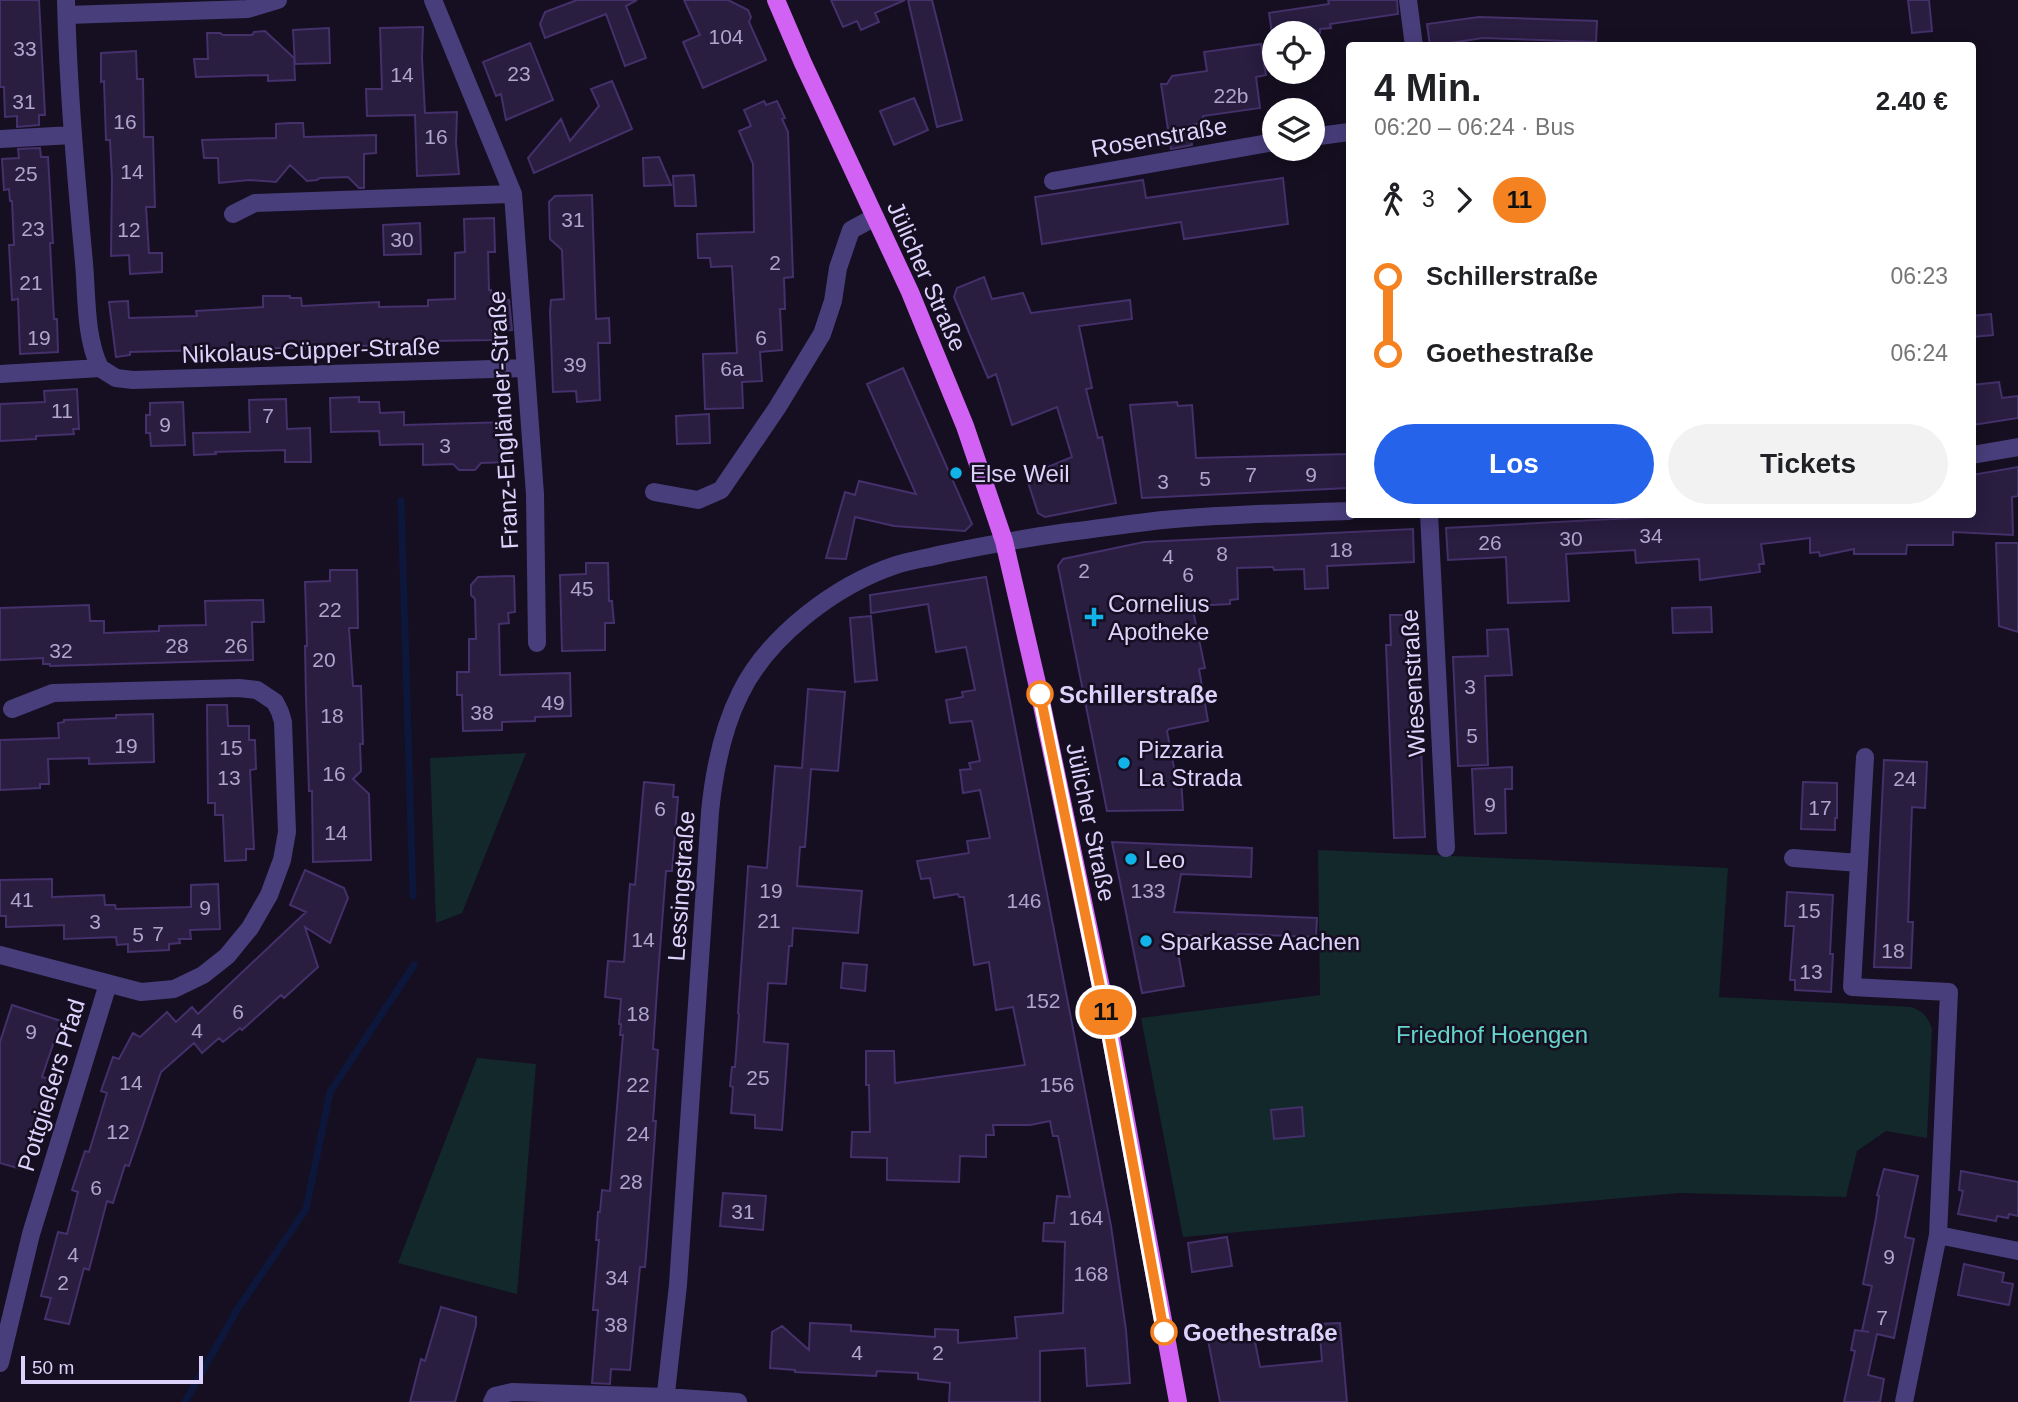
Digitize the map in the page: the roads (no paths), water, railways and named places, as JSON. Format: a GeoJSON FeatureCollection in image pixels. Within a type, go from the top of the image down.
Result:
{"type":"FeatureCollection","features":[{"type":"Feature","properties":{"kind":"main road","name":"Jülicher Straße"},"geometry":{"type":"LineString","coordinates":[[776,0],[905,281],[965,426],[1004,541],[1040,696],[1104,1006],[1178,1402]]}},
{"type":"Feature","properties":{"kind":"street"},"geometry":{"type":"LineString","coordinates":[[100,369],[90,331],[73,135],[66,8],[247,9],[278,0]]}},
{"type":"Feature","properties":{"kind":"street","name":"Franz-Engländer-Straße"},"geometry":{"type":"LineString","coordinates":[[433,0],[513,194],[535,494],[537,643]]}},
{"type":"Feature","properties":{"kind":"street"},"geometry":{"type":"LineString","coordinates":[[1408,0],[1413,42]]}},
{"type":"Feature","properties":{"kind":"street"},"geometry":{"type":"LineString","coordinates":[[1325,135],[1346,132]]}},
{"type":"Feature","properties":{"kind":"street"},"geometry":{"type":"LineString","coordinates":[[0,139],[73,135]]}},
{"type":"Feature","properties":{"kind":"street","name":"Rosenstraße"},"geometry":{"type":"LineString","coordinates":[[1053,181],[1262,144]]}},
{"type":"Feature","properties":{"kind":"street"},"geometry":{"type":"LineString","coordinates":[[233,214],[255,203],[513,194]]}},
{"type":"Feature","properties":{"kind":"street"},"geometry":{"type":"LineString","coordinates":[[653,492],[698,500],[722,490],[822,334],[833,301],[838,268],[851,230],[875,217]]}},
{"type":"Feature","properties":{"kind":"street","name":"Nikolaus-Cüpper-Straße"},"geometry":{"type":"LineString","coordinates":[[0,374],[100,369],[116,378],[133,380],[526,368]]}},
{"type":"Feature","properties":{"kind":"street"},"geometry":{"type":"LineString","coordinates":[[1976,455],[2018,447]]}},
{"type":"Feature","properties":{"kind":"street"},"geometry":{"type":"LineString","coordinates":[[1004,541],[1175,519],[1346,511]]}},
{"type":"Feature","properties":{"kind":"street","name":"Wiesenstraße"},"geometry":{"type":"LineString","coordinates":[[1429,518],[1446,849]]}},
{"type":"Feature","properties":{"kind":"street","name":"Lessingstraße"},"geometry":{"type":"LineString","coordinates":[[665,1399],[678,1285],[711,800],[714,776],[739,695],[766,655],[826,599],[897,564],[1004,541]]}},
{"type":"Feature","properties":{"kind":"street"},"geometry":{"type":"LineString","coordinates":[[0,955],[141,992],[174,989],[203,975],[227,956],[250,928],[269,895],[278,872],[286,832],[283,722],[275,702],[257,690],[239,688],[53,693],[12,709]]}},
{"type":"Feature","properties":{"kind":"street"},"geometry":{"type":"LineString","coordinates":[[1865,757],[1852,987],[1949,992],[1938,1235],[1904,1402]]}},
{"type":"Feature","properties":{"kind":"street"},"geometry":{"type":"LineString","coordinates":[[1793,858],[1859,863]]}},
{"type":"Feature","properties":{"kind":"street","name":"Pottgießers Pfad"},"geometry":{"type":"LineString","coordinates":[[0,1363],[32,1234],[108,984]]}},
{"type":"Feature","properties":{"kind":"street"},"geometry":{"type":"LineString","coordinates":[[1938,1235],[2018,1251]]}},
{"type":"Feature","properties":{"kind":"street"},"geometry":{"type":"LineString","coordinates":[[492,1402],[495,1396],[512,1392],[738,1402]]}},
{"type":"Feature","properties":{"kind":"waterway"},"geometry":{"type":"LineString","coordinates":[[401,501],[413,896]]}},
{"type":"Feature","properties":{"kind":"waterway"},"geometry":{"type":"LineString","coordinates":[[185,1402],[237,1310],[306,1209],[330,1092],[414,965]]}},
{"type":"Feature","properties":{"kind":"place","name":"Else Weil"},"geometry":{"type":"Point","coordinates":[956,473]}},
{"type":"Feature","properties":{"kind":"place","name":"Cornelius Apotheke"},"geometry":{"type":"Point","coordinates":[1094,617]}},
{"type":"Feature","properties":{"kind":"place","name":"Schillerstraße"},"geometry":{"type":"Point","coordinates":[1040,694]}},
{"type":"Feature","properties":{"kind":"place","name":"Pizzaria La Strada"},"geometry":{"type":"Point","coordinates":[1124,763]}},
{"type":"Feature","properties":{"kind":"place","name":"Leo"},"geometry":{"type":"Point","coordinates":[1131,859]}},
{"type":"Feature","properties":{"kind":"place","name":"Sparkasse Aachen"},"geometry":{"type":"Point","coordinates":[1146,941]}},
{"type":"Feature","properties":{"kind":"place","name":"Goethestraße"},"geometry":{"type":"Point","coordinates":[1164,1332]}},
{"type":"Feature","properties":{"kind":"park label","name":"Friedhof Hoengen"},"geometry":{"type":"Point","coordinates":[1492,1034]}}]}
